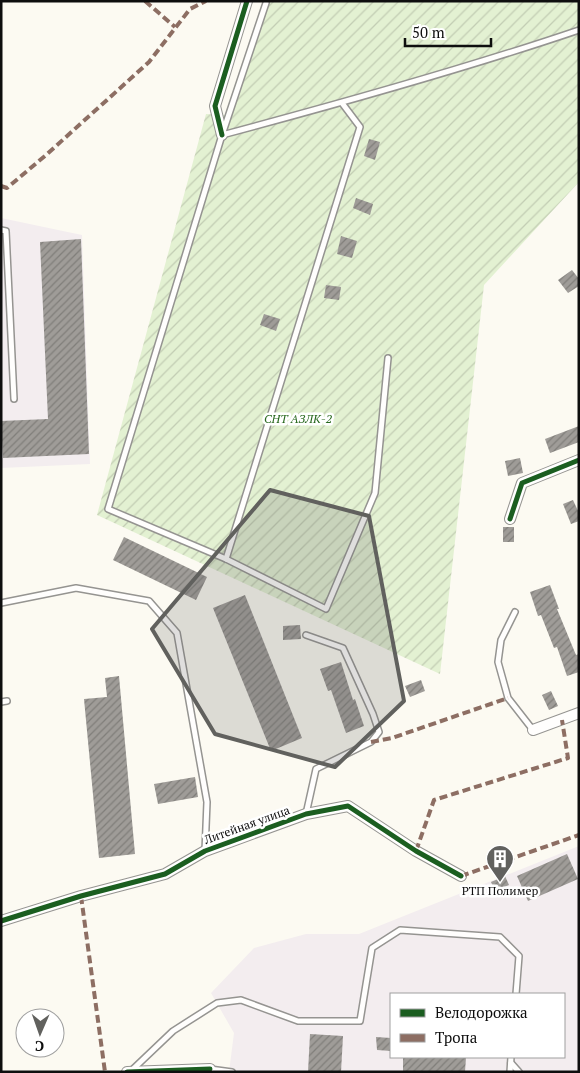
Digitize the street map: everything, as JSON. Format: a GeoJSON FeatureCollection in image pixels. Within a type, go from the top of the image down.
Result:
{"type":"FeatureCollection","features":[{"type":"Feature","properties":{"kind":"street"},"geometry":{"type":"LineString","coordinates":[[222,135],[215,106],[247,1]]}},
{"type":"Feature","properties":{"kind":"street"},"geometry":{"type":"LineString","coordinates":[[510,519],[522,483],[579,460]]}},
{"type":"Feature","properties":{"kind":"street"},"geometry":{"type":"LineString","coordinates":[[533,730],[579,713]]}},
{"type":"Feature","properties":{"kind":"street","name":"Литейная улица"},"geometry":{"type":"LineString","coordinates":[[1,921],[81,896],[165,874],[206,851],[306,814],[348,806],[416,851],[461,876]]}},
{"type":"Feature","properties":{"kind":"street"},"geometry":{"type":"LineString","coordinates":[[129,1071],[210,1069]]}},
{"type":"Feature","properties":{"kind":"lane"},"geometry":{"type":"LineString","coordinates":[[266,2],[222,135],[108,509],[226,559],[326,609],[375,493],[388,358]]}},
{"type":"Feature","properties":{"kind":"lane"},"geometry":{"type":"LineString","coordinates":[[222,135],[342,103],[496,58],[579,30]]}},
{"type":"Feature","properties":{"kind":"lane"},"geometry":{"type":"LineString","coordinates":[[226,559],[360,127],[342,103]]}},
{"type":"Feature","properties":{"kind":"lane"},"geometry":{"type":"LineString","coordinates":[[1,230],[6,231],[14,399]]}},
{"type":"Feature","properties":{"kind":"lane"},"geometry":{"type":"LineString","coordinates":[[1,603],[76,588],[149,601],[178,633],[207,802],[206,851]]}},
{"type":"Feature","properties":{"kind":"lane"},"geometry":{"type":"LineString","coordinates":[[515,612],[502,640],[498,662],[508,698],[533,730]]}},
{"type":"Feature","properties":{"kind":"lane"},"geometry":{"type":"LineString","coordinates":[[306,635],[343,648],[373,714],[379,732],[371,742],[316,769],[306,814]]}},
{"type":"Feature","properties":{"kind":"lane"},"geometry":{"type":"LineString","coordinates":[[129,1071],[173,1031],[217,1003],[241,1000],[298,1021],[360,1021],[372,948],[400,930],[500,936],[519,956],[516,993]]}},
{"type":"Feature","properties":{"kind":"lane"},"geometry":{"type":"LineString","coordinates":[[510,1072],[511,1060]]}},
{"type":"Feature","properties":{"kind":"lane"},"geometry":{"type":"LineString","coordinates":[[511,1060],[519,1072]]}},
{"type":"Feature","properties":{"kind":"lane"},"geometry":{"type":"LineString","coordinates":[[210,1069],[232,1072]]}},
{"type":"Feature","properties":{"kind":"highlighted area"},"geometry":{"type":"Polygon","coordinates":[[[270,490],[369,516],[404,701],[335,767],[215,734],[152,629],[270,490]]]}},
{"type":"Feature","properties":{"kind":"shaded area"},"geometry":{"type":"Polygon","coordinates":[[[1,218],[82,235],[90,464],[1,468],[1,218]]]}},
{"type":"Feature","properties":{"kind":"shaded area"},"geometry":{"type":"Polygon","coordinates":[[[579,846],[579,1072],[229,1072],[234,1033],[211,993],[254,948],[306,934],[359,934],[579,846]]]}},
{"type":"Feature","properties":{"kind":"green space","name":"СНТ АЗЛК-2"},"geometry":{"type":"Polygon","coordinates":[[[263,1],[579,1],[579,182],[484,285],[440,674],[97,515],[206,114],[225,115],[263,1]]]}},
{"type":"Feature","properties":{"kind":"building"},"geometry":{"type":"Polygon","coordinates":[[[369,139],[380,142],[375,160],[364,156],[369,139]]]}},
{"type":"Feature","properties":{"kind":"building"},"geometry":{"type":"Polygon","coordinates":[[[356,198],[373,204],[370,215],[353,208],[356,198]]]}},
{"type":"Feature","properties":{"kind":"building"},"geometry":{"type":"Polygon","coordinates":[[[341,236],[357,241],[352,258],[337,254],[341,236]]]}},
{"type":"Feature","properties":{"kind":"building"},"geometry":{"type":"Polygon","coordinates":[[[81,239],[89,454],[3,458],[1,421],[48,419],[40,242],[81,239]]]}},
{"type":"Feature","properties":{"kind":"building"},"geometry":{"type":"Polygon","coordinates":[[[572,270],[579,279],[579,286],[568,293],[558,280],[572,270]]]}},
{"type":"Feature","properties":{"kind":"building"},"geometry":{"type":"Polygon","coordinates":[[[326,285],[341,287],[339,300],[324,298],[326,285]]]}},
{"type":"Feature","properties":{"kind":"building"},"geometry":{"type":"Polygon","coordinates":[[[264,314],[280,319],[276,331],[260,325],[264,314]]]}},
{"type":"Feature","properties":{"kind":"building"},"geometry":{"type":"Polygon","coordinates":[[[579,426],[579,442],[550,453],[545,439],[579,426]]]}},
{"type":"Feature","properties":{"kind":"building"},"geometry":{"type":"Polygon","coordinates":[[[520,458],[523,473],[508,476],[505,461],[520,458]]]}},
{"type":"Feature","properties":{"kind":"building"},"geometry":{"type":"Polygon","coordinates":[[[573,500],[579,513],[579,521],[571,524],[563,504],[573,500]]]}},
{"type":"Feature","properties":{"kind":"building"},"geometry":{"type":"Polygon","coordinates":[[[503,527],[514,527],[514,542],[503,542],[503,527]]]}},
{"type":"Feature","properties":{"kind":"building"},"geometry":{"type":"Polygon","coordinates":[[[124,537],[207,577],[196,600],[113,560],[124,537]]]}},
{"type":"Feature","properties":{"kind":"building"},"geometry":{"type":"Polygon","coordinates":[[[550,585],[559,609],[557,609],[576,655],[579,654],[579,672],[567,676],[557,647],[554,648],[541,615],[538,616],[530,592],[550,585]]]}},
{"type":"Feature","properties":{"kind":"building"},"geometry":{"type":"Polygon","coordinates":[[[245,595],[302,738],[271,751],[213,608],[245,595]]]}},
{"type":"Feature","properties":{"kind":"building"},"geometry":{"type":"Polygon","coordinates":[[[300,625],[301,639],[283,640],[283,626],[300,625]]]}},
{"type":"Feature","properties":{"kind":"building"},"geometry":{"type":"Polygon","coordinates":[[[341,662],[353,700],[355,699],[364,726],[346,733],[331,690],[328,691],[320,669],[341,662]]]}},
{"type":"Feature","properties":{"kind":"building"},"geometry":{"type":"Polygon","coordinates":[[[119,676],[135,854],[99,858],[84,699],[107,697],[105,678],[119,676]]]}},
{"type":"Feature","properties":{"kind":"building"},"geometry":{"type":"Polygon","coordinates":[[[421,680],[425,691],[410,697],[405,686],[421,680]]]}},
{"type":"Feature","properties":{"kind":"building"},"geometry":{"type":"Polygon","coordinates":[[[551,691],[558,706],[549,710],[542,695],[551,691]]]}},
{"type":"Feature","properties":{"kind":"building"},"geometry":{"type":"Polygon","coordinates":[[[195,777],[198,797],[158,804],[154,784],[195,777]]]}},
{"type":"Feature","properties":{"kind":"building"},"geometry":{"type":"Polygon","coordinates":[[[567,854],[578,879],[528,901],[517,876],[567,854]]]}},
{"type":"Feature","properties":{"kind":"building","name":"РТП Полимер"},"geometry":{"type":"Polygon","coordinates":[[[505,876],[509,885],[495,891],[491,882],[505,876]]]}},
{"type":"Feature","properties":{"kind":"building"},"geometry":{"type":"Polygon","coordinates":[[[310,1034],[343,1036],[341,1072],[308,1072],[310,1034]]]}},
{"type":"Feature","properties":{"kind":"building"},"geometry":{"type":"Polygon","coordinates":[[[376,1037],[390,1038],[390,1051],[377,1050],[376,1037]]]}},
{"type":"Feature","properties":{"kind":"building"},"geometry":{"type":"Polygon","coordinates":[[[403,1058],[466,1058],[465,1072],[403,1072],[403,1058]]]}},
{"type":"Feature","properties":{"kind":"marked path"},"geometry":{"type":"LineString","coordinates":[[145,1],[175,27]]}},
{"type":"Feature","properties":{"kind":"marked path"},"geometry":{"type":"LineString","coordinates":[[1,186],[7,188],[46,155],[149,62],[190,9],[206,1]]}},
{"type":"Feature","properties":{"kind":"marked path"},"geometry":{"type":"LineString","coordinates":[[371,742],[392,738],[508,698]]}},
{"type":"Feature","properties":{"kind":"marked path"},"geometry":{"type":"LineString","coordinates":[[416,851],[434,800],[568,758],[562,720]]}},
{"type":"Feature","properties":{"kind":"marked path"},"geometry":{"type":"LineString","coordinates":[[461,876],[579,835]]}},
{"type":"Feature","properties":{"kind":"marked path"},"geometry":{"type":"LineString","coordinates":[[81,896],[105,1072]]}},
{"type":"Feature","properties":{"kind":"cycle path"},"geometry":{"type":"LineString","coordinates":[[222,135],[215,106],[247,1]]}},
{"type":"Feature","properties":{"kind":"cycle path"},"geometry":{"type":"LineString","coordinates":[[510,519],[522,483],[579,460]]}},
{"type":"Feature","properties":{"kind":"cycle path"},"geometry":{"type":"LineString","coordinates":[[1,921],[81,896],[165,874],[205,851],[306,814],[348,806],[416,851],[461,876]]}},
{"type":"Feature","properties":{"kind":"cycle path"},"geometry":{"type":"LineString","coordinates":[[127,1072],[210,1069]]}},
{"type":"Feature","properties":{"kind":"place","name":"РТП Полимер"},"geometry":{"type":"Point","coordinates":[500,883]}}]}
